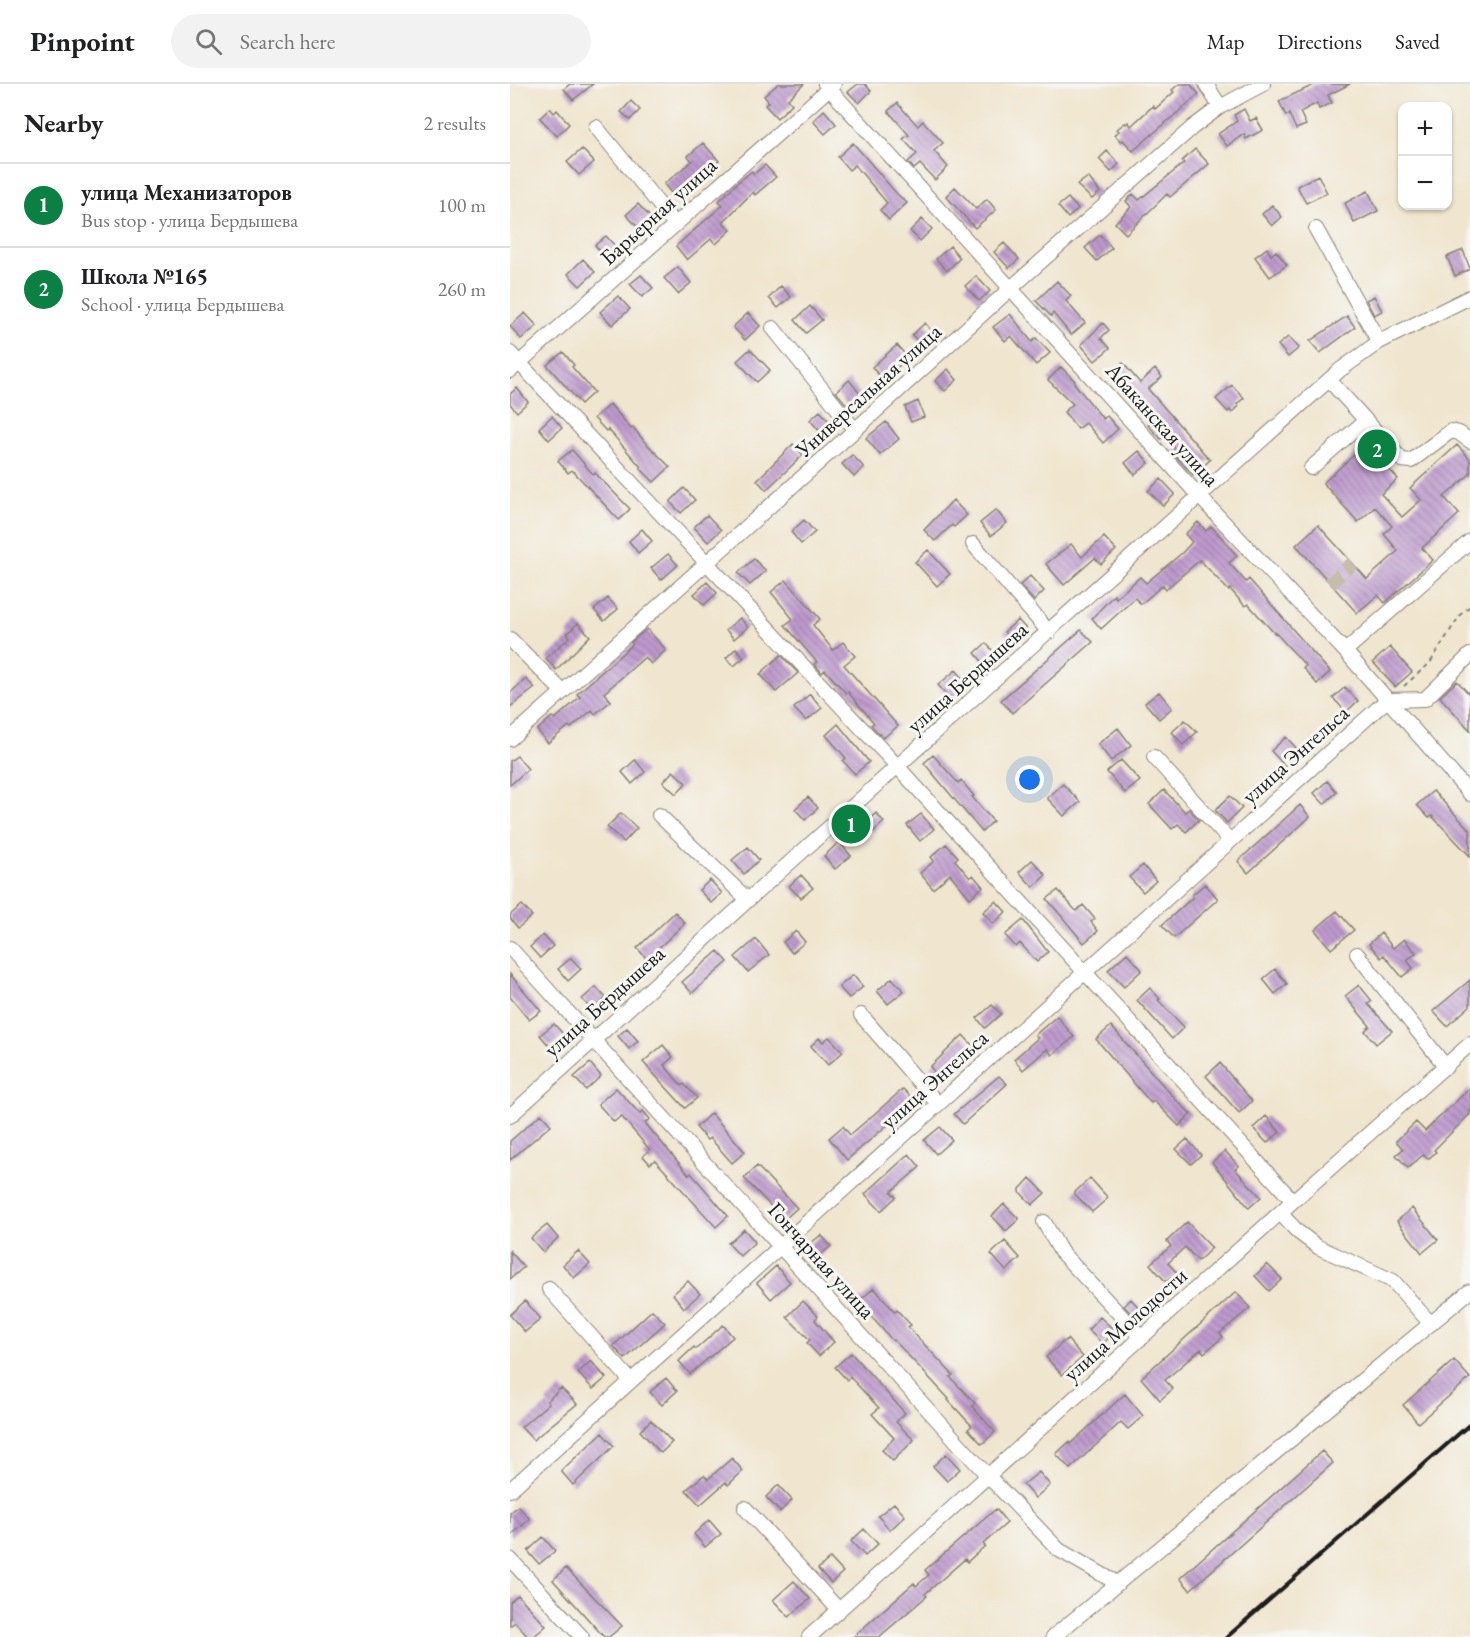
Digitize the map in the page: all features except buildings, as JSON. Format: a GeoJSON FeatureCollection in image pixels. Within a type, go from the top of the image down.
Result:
{"type":"FeatureCollection","features":[{"type":"Feature","properties":{"kind":"street"},"geometry":{"type":"LineString","coordinates":[[1206,84],[1220,107]]}},
{"type":"Feature","properties":{"kind":"street","name":"Универсальная улица"},"geometry":{"type":"LineString","coordinates":[[510,740],[1193,126],[1220,107],[1263,84]]}},
{"type":"Feature","properties":{"kind":"street","name":"Барьерная улица"},"geometry":{"type":"LineString","coordinates":[[513,362],[675,224],[829,86]]}},
{"type":"Feature","properties":{"kind":"street","name":"Абаканская улица"},"geometry":{"type":"LineString","coordinates":[[829,86],[1199,495],[1345,651],[1470,794]]}},
{"type":"Feature","properties":{"kind":"street"},"geometry":{"type":"LineString","coordinates":[[596,127],[675,224]]}},
{"type":"Feature","properties":{"kind":"street"},"geometry":{"type":"LineString","coordinates":[[1316,229],[1379,342]]}},
{"type":"Feature","properties":{"kind":"street","name":"улица Бердышева"},"geometry":{"type":"LineString","coordinates":[[510,1116],[1329,380],[1379,342],[1470,297]]}},
{"type":"Feature","properties":{"kind":"street"},"geometry":{"type":"LineString","coordinates":[[773,328],[855,430]]}},
{"type":"Feature","properties":{"kind":"street"},"geometry":{"type":"LineString","coordinates":[[513,362],[898,766],[1293,1201]]}},
{"type":"Feature","properties":{"kind":"street"},"geometry":{"type":"LineString","coordinates":[[1329,380],[1402,460],[1411,461],[1451,431],[1470,441]]}},
{"type":"Feature","properties":{"kind":"street"},"geometry":{"type":"LineString","coordinates":[[1311,468],[1365,421]]}},
{"type":"Feature","properties":{"kind":"street"},"geometry":{"type":"LineString","coordinates":[[1345,651],[1470,541]]}},
{"type":"Feature","properties":{"kind":"street"},"geometry":{"type":"LineString","coordinates":[[973,544],[1049,632]]}},
{"type":"Feature","properties":{"kind":"street"},"geometry":{"type":"LineString","coordinates":[[510,639],[563,692]]}},
{"type":"Feature","properties":{"kind":"street"},"geometry":{"type":"LineString","coordinates":[[1387,700],[1425,699],[1470,655]]}},
{"type":"Feature","properties":{"kind":"street","name":"улица Энгельса"},"geometry":{"type":"LineString","coordinates":[[510,1490],[782,1247],[1083,971],[1387,700]]}},
{"type":"Feature","properties":{"kind":"street"},"geometry":{"type":"LineString","coordinates":[[1154,757],[1230,841]]}},
{"type":"Feature","properties":{"kind":"street"},"geometry":{"type":"LineString","coordinates":[[658,815],[748,900]]}},
{"type":"Feature","properties":{"kind":"street","name":"Гончарная улица"},"geometry":{"type":"LineString","coordinates":[[510,948],[988,1476],[1059,1550],[1117,1583]]}},
{"type":"Feature","properties":{"kind":"street"},"geometry":{"type":"LineString","coordinates":[[1357,954],[1446,1067]]}},
{"type":"Feature","properties":{"kind":"street"},"geometry":{"type":"LineString","coordinates":[[861,1015],[938,1104]]}},
{"type":"Feature","properties":{"kind":"street","name":"улица Молодости"},"geometry":{"type":"LineString","coordinates":[[809,1637],[1280,1212],[1470,1044]]}},
{"type":"Feature","properties":{"kind":"street"},"geometry":{"type":"LineString","coordinates":[[1280,1212],[1298,1232],[1318,1246],[1393,1281],[1431,1324]]}},
{"type":"Feature","properties":{"kind":"street"},"geometry":{"type":"LineString","coordinates":[[1044,1222],[1061,1252],[1142,1338]]}},
{"type":"Feature","properties":{"kind":"street"},"geometry":{"type":"LineString","coordinates":[[549,1289],[631,1381]]}},
{"type":"Feature","properties":{"kind":"street"},"geometry":{"type":"LineString","coordinates":[[1053,1637],[1470,1291]]}},
{"type":"Feature","properties":{"kind":"street"},"geometry":{"type":"LineString","coordinates":[[745,1508],[838,1609]]}},
{"type":"Feature","properties":{"kind":"street"},"geometry":{"type":"LineString","coordinates":[[510,1559],[582,1637]]}},
{"type":"Feature","properties":{"kind":"path"},"geometry":{"type":"LineString","coordinates":[[1404,685],[1430,663],[1460,615],[1470,606]]}},
{"type":"Feature","properties":{"kind":"tunnel"},"geometry":{"type":"LineString","coordinates":[[1330,584],[1353,563]]}},
{"type":"Feature","properties":{"kind":"railway"},"geometry":{"type":"LineString","coordinates":[[1227,1637],[1470,1424]]}},
{"type":"Feature","properties":{"kind":"place","name":"Школа №165"},"geometry":{"type":"Point","coordinates":[1377,449]}},
{"type":"Feature","properties":{"kind":"place","name":"улица Механизаторов"},"geometry":{"type":"Point","coordinates":[851,824]}}]}
